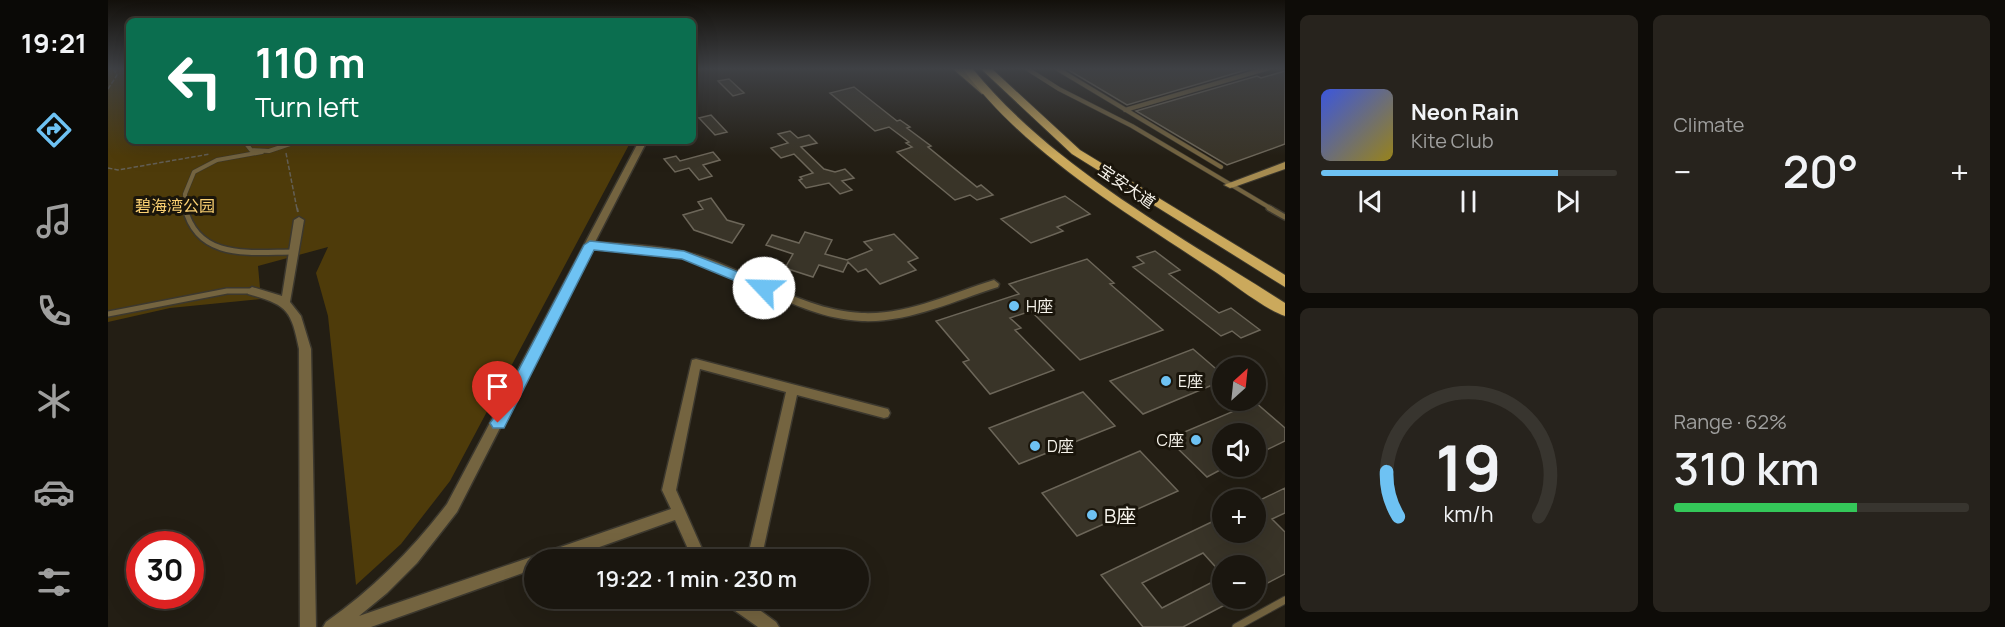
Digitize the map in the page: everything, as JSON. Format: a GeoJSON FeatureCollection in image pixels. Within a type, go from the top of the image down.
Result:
{"type":"FeatureCollection","features":[{"type":"Feature","properties":{"kind":"main road","name":"宝安大道"},"geometry":{"type":"LineString","coordinates":[[990,97],[1047,151],[1285,310]]}},
{"type":"Feature","properties":{"kind":"main road","name":"宝安大道"},"geometry":{"type":"LineString","coordinates":[[1017,97],[1076,152],[1285,282]]}},
{"type":"Feature","properties":{"kind":"street"},"geometry":{"type":"LineString","coordinates":[[331,627],[392,578],[429,539],[452,508],[641,144]]}},
{"type":"Feature","properties":{"kind":"street"},"geometry":{"type":"LineString","coordinates":[[1230,185],[1285,165]]}},
{"type":"Feature","properties":{"kind":"street"},"geometry":{"type":"LineString","coordinates":[[286,301],[299,219]]}},
{"type":"Feature","properties":{"kind":"street"},"geometry":{"type":"LineString","coordinates":[[590,245],[684,255],[711,264],[806,306],[848,316],[876,317],[903,313],[994,284]]}},
{"type":"Feature","properties":{"kind":"street"},"geometry":{"type":"LineString","coordinates":[[252,291],[271,294],[286,301],[300,327],[305,350],[308,627]]}},
{"type":"Feature","properties":{"kind":"street"},"geometry":{"type":"LineString","coordinates":[[695,549],[669,490],[696,363],[884,413]]}},
{"type":"Feature","properties":{"kind":"street"},"geometry":{"type":"LineString","coordinates":[[756,549],[792,389]]}},
{"type":"Feature","properties":{"kind":"street"},"geometry":{"type":"LineString","coordinates":[[573,549],[679,512]]}},
{"type":"Feature","properties":{"kind":"street"},"geometry":{"type":"LineString","coordinates":[[350,627],[524,566]]}},
{"type":"Feature","properties":{"kind":"street"},"geometry":{"type":"LineString","coordinates":[[751,609],[771,627]]}},
{"type":"Feature","properties":{"kind":"lane"},"geometry":{"type":"LineString","coordinates":[[1077,97],[1285,218]]}},
{"type":"Feature","properties":{"kind":"lane"},"geometry":{"type":"LineString","coordinates":[[1104,97],[1221,167]]}},
{"type":"Feature","properties":{"kind":"lane"},"geometry":{"type":"LineString","coordinates":[[1125,110],[1169,97]]}},
{"type":"Feature","properties":{"kind":"lane"},"geometry":{"type":"LineString","coordinates":[[246,144],[251,150],[262,152]]}},
{"type":"Feature","properties":{"kind":"lane"},"geometry":{"type":"LineString","coordinates":[[292,144],[202,166],[191,175],[184,211],[191,230],[209,245],[238,251],[294,252]]}},
{"type":"Feature","properties":{"kind":"lane"},"geometry":{"type":"LineString","coordinates":[[108,314],[227,291],[252,291]]}},
{"type":"Feature","properties":{"kind":"lane"},"geometry":{"type":"LineString","coordinates":[[1236,627],[1285,600]]}},
{"type":"Feature","properties":{"kind":"path"},"geometry":{"type":"LineString","coordinates":[[285,147],[299,219]]}},
{"type":"Feature","properties":{"kind":"path"},"geometry":{"type":"LineString","coordinates":[[108,168],[118,170],[184,160],[215,152]]}},
{"type":"Feature","properties":{"kind":"green space","name":"碧海湾公园"},"geometry":{"type":"Polygon","coordinates":[[[108,97],[126,97],[126,144],[629,144],[450,481],[401,544],[356,585],[328,316],[316,273],[328,247],[258,266],[261,299],[170,308],[108,322],[108,97]]]}},
{"type":"Feature","properties":{"kind":"building"},"geometry":{"type":"Polygon","coordinates":[[[835,97],[867,97],[897,121],[900,120],[910,127],[907,128],[977,187],[981,185],[993,195],[977,200],[970,195],[955,200],[897,152],[912,147],[906,143],[909,142],[889,127],[875,131],[835,97]]]}},
{"type":"Feature","properties":{"kind":"building"},"geometry":{"type":"Polygon","coordinates":[[[1114,97],[1153,97],[1127,105],[1114,97]]]}},
{"type":"Feature","properties":{"kind":"building"},"geometry":{"type":"Polygon","coordinates":[[[1184,97],[1285,97],[1285,144],[1227,165],[1136,111],[1184,97]]]}},
{"type":"Feature","properties":{"kind":"building"},"geometry":{"type":"Polygon","coordinates":[[[711,115],[727,132],[715,135],[699,118],[711,115]]]}},
{"type":"Feature","properties":{"kind":"building"},"geometry":{"type":"Polygon","coordinates":[[[790,131],[798,138],[809,135],[817,143],[801,147],[824,169],[835,172],[845,169],[854,178],[842,181],[852,190],[840,194],[829,183],[806,188],[799,180],[802,179],[800,177],[813,173],[794,154],[781,158],[771,148],[788,143],[778,134],[790,131]]]}},
{"type":"Feature","properties":{"kind":"building"},"geometry":{"type":"Polygon","coordinates":[[[713,152],[720,160],[703,165],[712,176],[699,180],[689,168],[675,172],[664,159],[676,156],[680,161],[713,152]]]}},
{"type":"Feature","properties":{"kind":"building"},"geometry":{"type":"Polygon","coordinates":[[[1065,196],[1090,214],[1057,227],[1063,231],[1031,243],[1001,219],[1065,196]]]}},
{"type":"Feature","properties":{"kind":"building"},"geometry":{"type":"Polygon","coordinates":[[[711,198],[727,220],[744,225],[732,243],[694,230],[683,215],[703,209],[698,202],[711,198]]]}},
{"type":"Feature","properties":{"kind":"building"},"geometry":{"type":"Polygon","coordinates":[[[805,232],[832,240],[825,254],[847,260],[872,250],[864,242],[894,234],[918,258],[908,262],[916,270],[880,284],[866,269],[858,272],[848,262],[843,272],[819,265],[813,277],[785,268],[793,254],[766,245],[772,235],[799,243],[805,232]]]}},
{"type":"Feature","properties":{"kind":"building"},"geometry":{"type":"Polygon","coordinates":[[[1155,251],[1180,270],[1169,274],[1219,313],[1231,308],[1260,330],[1241,338],[1232,331],[1221,336],[1133,267],[1144,263],[1137,257],[1155,251]]]}},
{"type":"Feature","properties":{"kind":"building"},"geometry":{"type":"Polygon","coordinates":[[[1087,259],[1114,283],[1110,284],[1163,330],[1080,360],[1031,311],[1010,318],[1021,328],[1015,330],[1054,370],[990,394],[963,362],[969,360],[936,321],[1019,294],[1009,284],[1087,259]]]}},
{"type":"Feature","properties":{"kind":"building","name":"E座"},"geometry":{"type":"Polygon","coordinates":[[[1193,349],[1212,365],[1212,385],[1143,414],[1110,381],[1193,349]]]}},
{"type":"Feature","properties":{"kind":"building","name":"D座"},"geometry":{"type":"Polygon","coordinates":[[[1083,392],[1115,426],[1019,464],[989,428],[1083,392]]]}},
{"type":"Feature","properties":{"kind":"building","name":"C座"},"geometry":{"type":"Polygon","coordinates":[[[1234,411],[1265,411],[1285,428],[1285,441],[1266,450],[1266,423],[1212,423],[1212,474],[1207,477],[1168,439],[1234,411]]]}},
{"type":"Feature","properties":{"kind":"building","name":"B座"},"geometry":{"type":"Polygon","coordinates":[[[1140,451],[1178,491],[1077,536],[1042,493],[1140,451]]]}},
{"type":"Feature","properties":{"kind":"building"},"geometry":{"type":"Polygon","coordinates":[[[1285,488],[1285,513],[1272,519],[1285,532],[1285,574],[1266,584],[1266,555],[1212,555],[1212,563],[1203,553],[1142,583],[1162,608],[1212,582],[1212,609],[1217,609],[1183,627],[1143,627],[1101,575],[1212,522],[1212,543],[1266,543],[1266,497],[1285,488]]]}},
{"type":"Feature","properties":{"kind":"place","name":"H座"},"geometry":{"type":"Point","coordinates":[1014,306]}},
{"type":"Feature","properties":{"kind":"place","name":"E座"},"geometry":{"type":"Point","coordinates":[1166,381]}},
{"type":"Feature","properties":{"kind":"place","name":"C座"},"geometry":{"type":"Point","coordinates":[1196,440]}},
{"type":"Feature","properties":{"kind":"place","name":"D座"},"geometry":{"type":"Point","coordinates":[1035,446]}},
{"type":"Feature","properties":{"kind":"place","name":"B座"},"geometry":{"type":"Point","coordinates":[1092,515]}},
{"type":"Feature","properties":{"kind":"route"},"geometry":{"type":"LineString","coordinates":[[498,423],[590,245],[684,255],[711,264],[764,288]]}}]}
